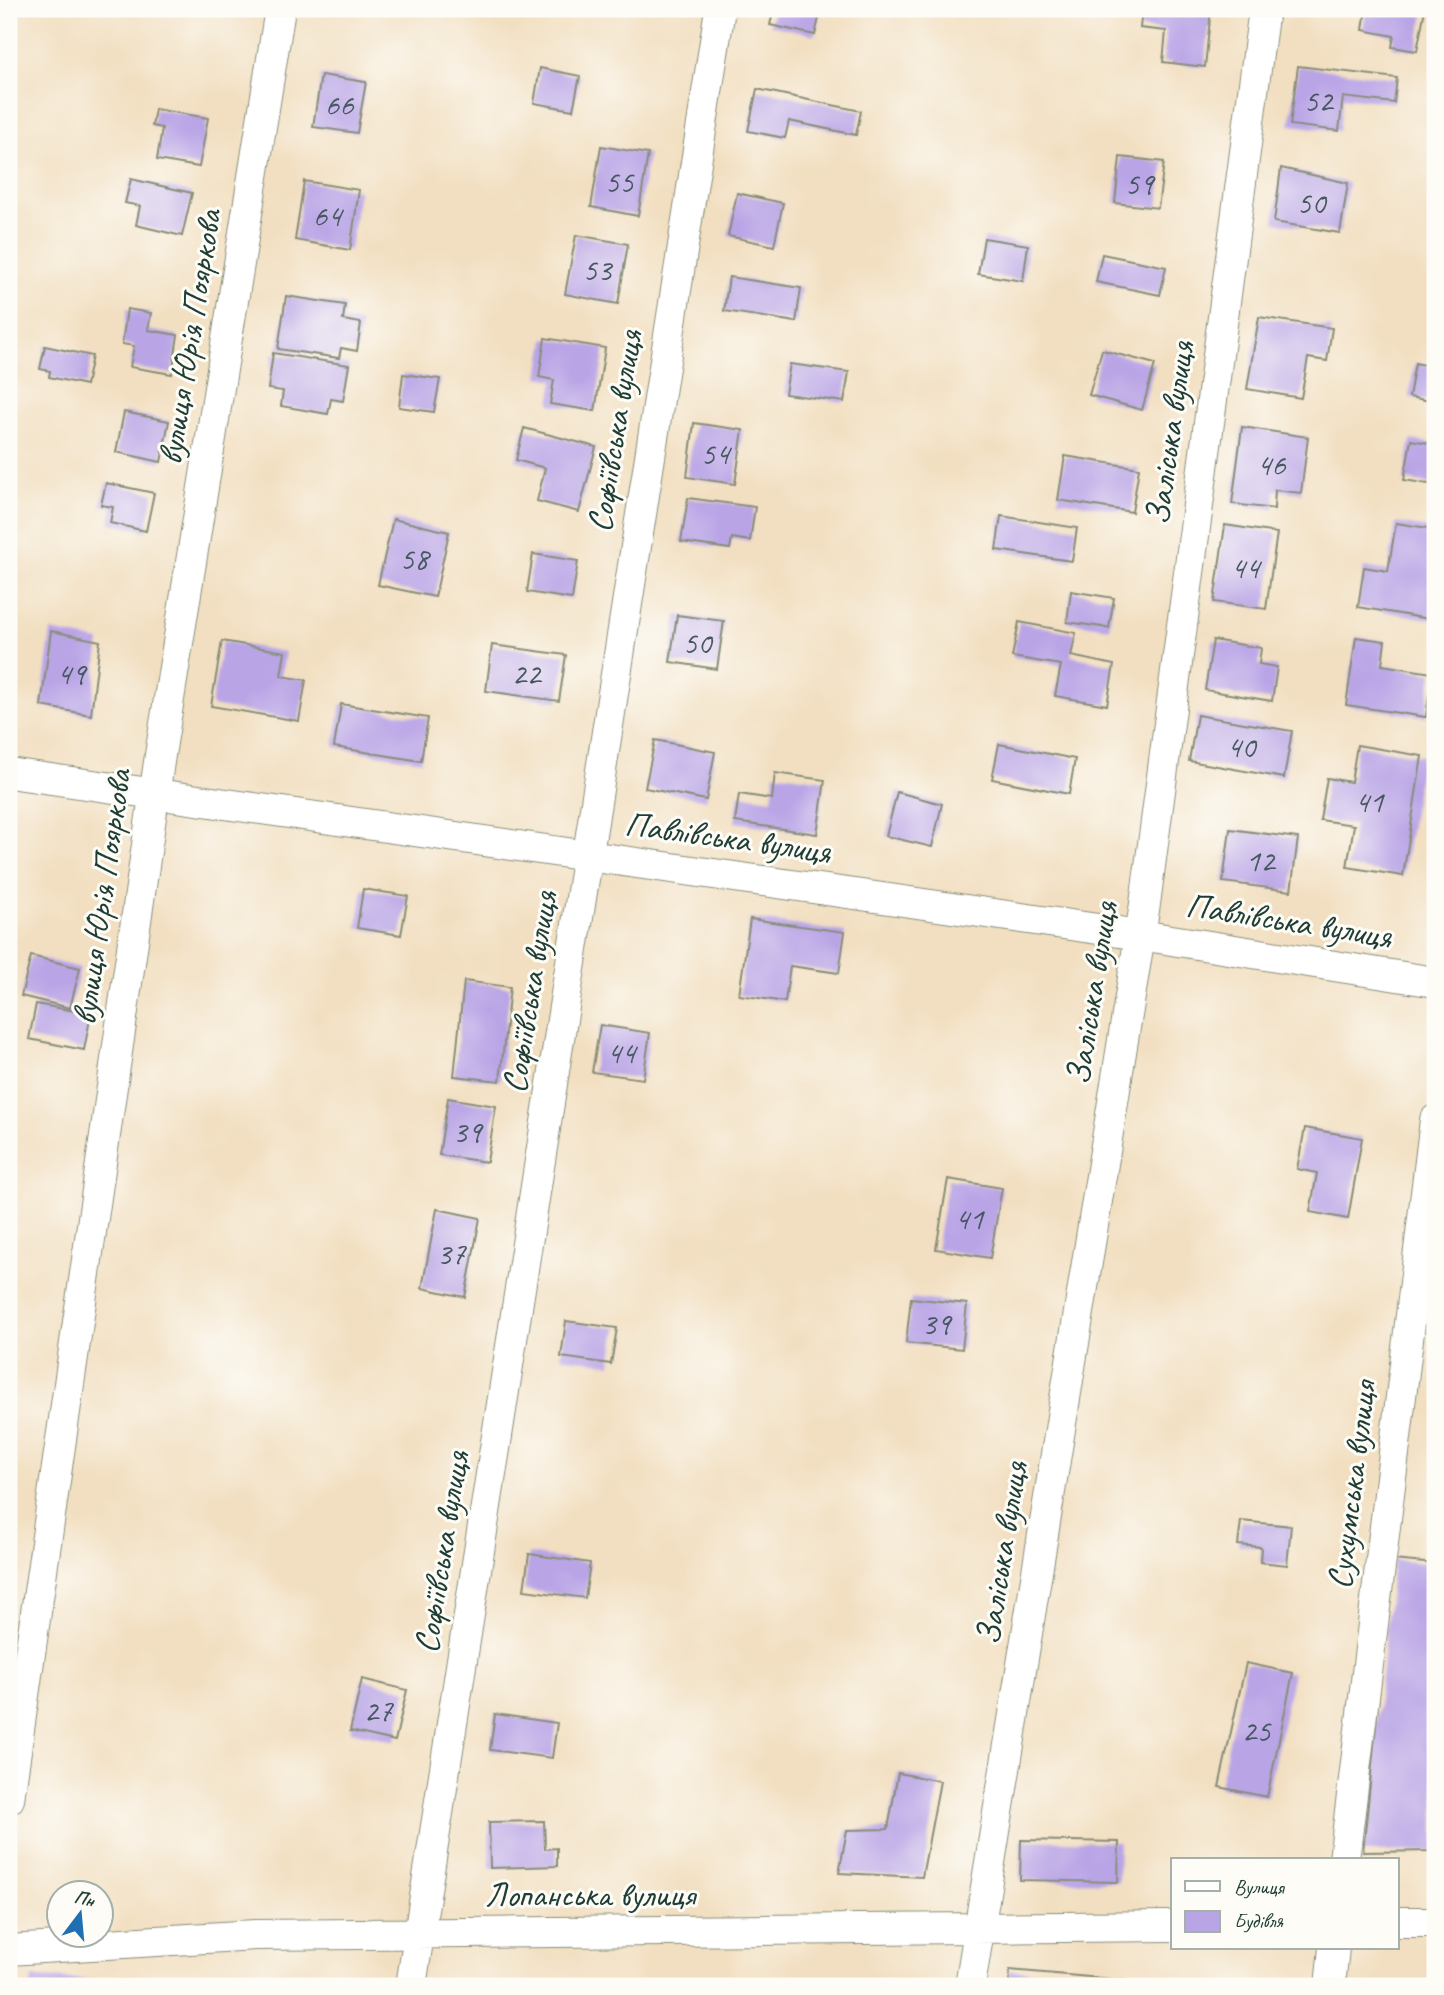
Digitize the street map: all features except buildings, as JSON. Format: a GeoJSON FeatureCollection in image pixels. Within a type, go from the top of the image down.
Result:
{"type":"FeatureCollection","features":[{"type":"Feature","properties":{"kind":"street","name":"вулиця Юрія Пояркова"},"geometry":{"type":"LineString","coordinates":[[9,1799],[155,794],[280,9]]}},
{"type":"Feature","properties":{"kind":"street","name":"Софіївська вулиця"},"geometry":{"type":"LineString","coordinates":[[411,1986],[720,9]]}},
{"type":"Feature","properties":{"kind":"street","name":"Заліська вулиця"},"geometry":{"type":"LineString","coordinates":[[970,1986],[1140,935],[1264,9]]}},
{"type":"Feature","properties":{"kind":"street","name":"Павлівська вулиця"},"geometry":{"type":"LineString","coordinates":[[9,773],[1140,935],[1435,982]]}},
{"type":"Feature","properties":{"kind":"street","name":"Сухумська вулиця"},"geometry":{"type":"LineString","coordinates":[[1344,1858],[1435,1120]]}},
{"type":"Feature","properties":{"kind":"street"},"geometry":{"type":"LineString","coordinates":[[1398,1922],[1435,1922]]}},
{"type":"Feature","properties":{"kind":"street","name":"Лопанська вулиця"},"geometry":{"type":"LineString","coordinates":[[9,1951],[256,1934],[980,1930],[1171,1926]]}},
{"type":"Feature","properties":{"kind":"street"},"geometry":{"type":"LineString","coordinates":[[1330,1986],[1334,1950]]}}]}
